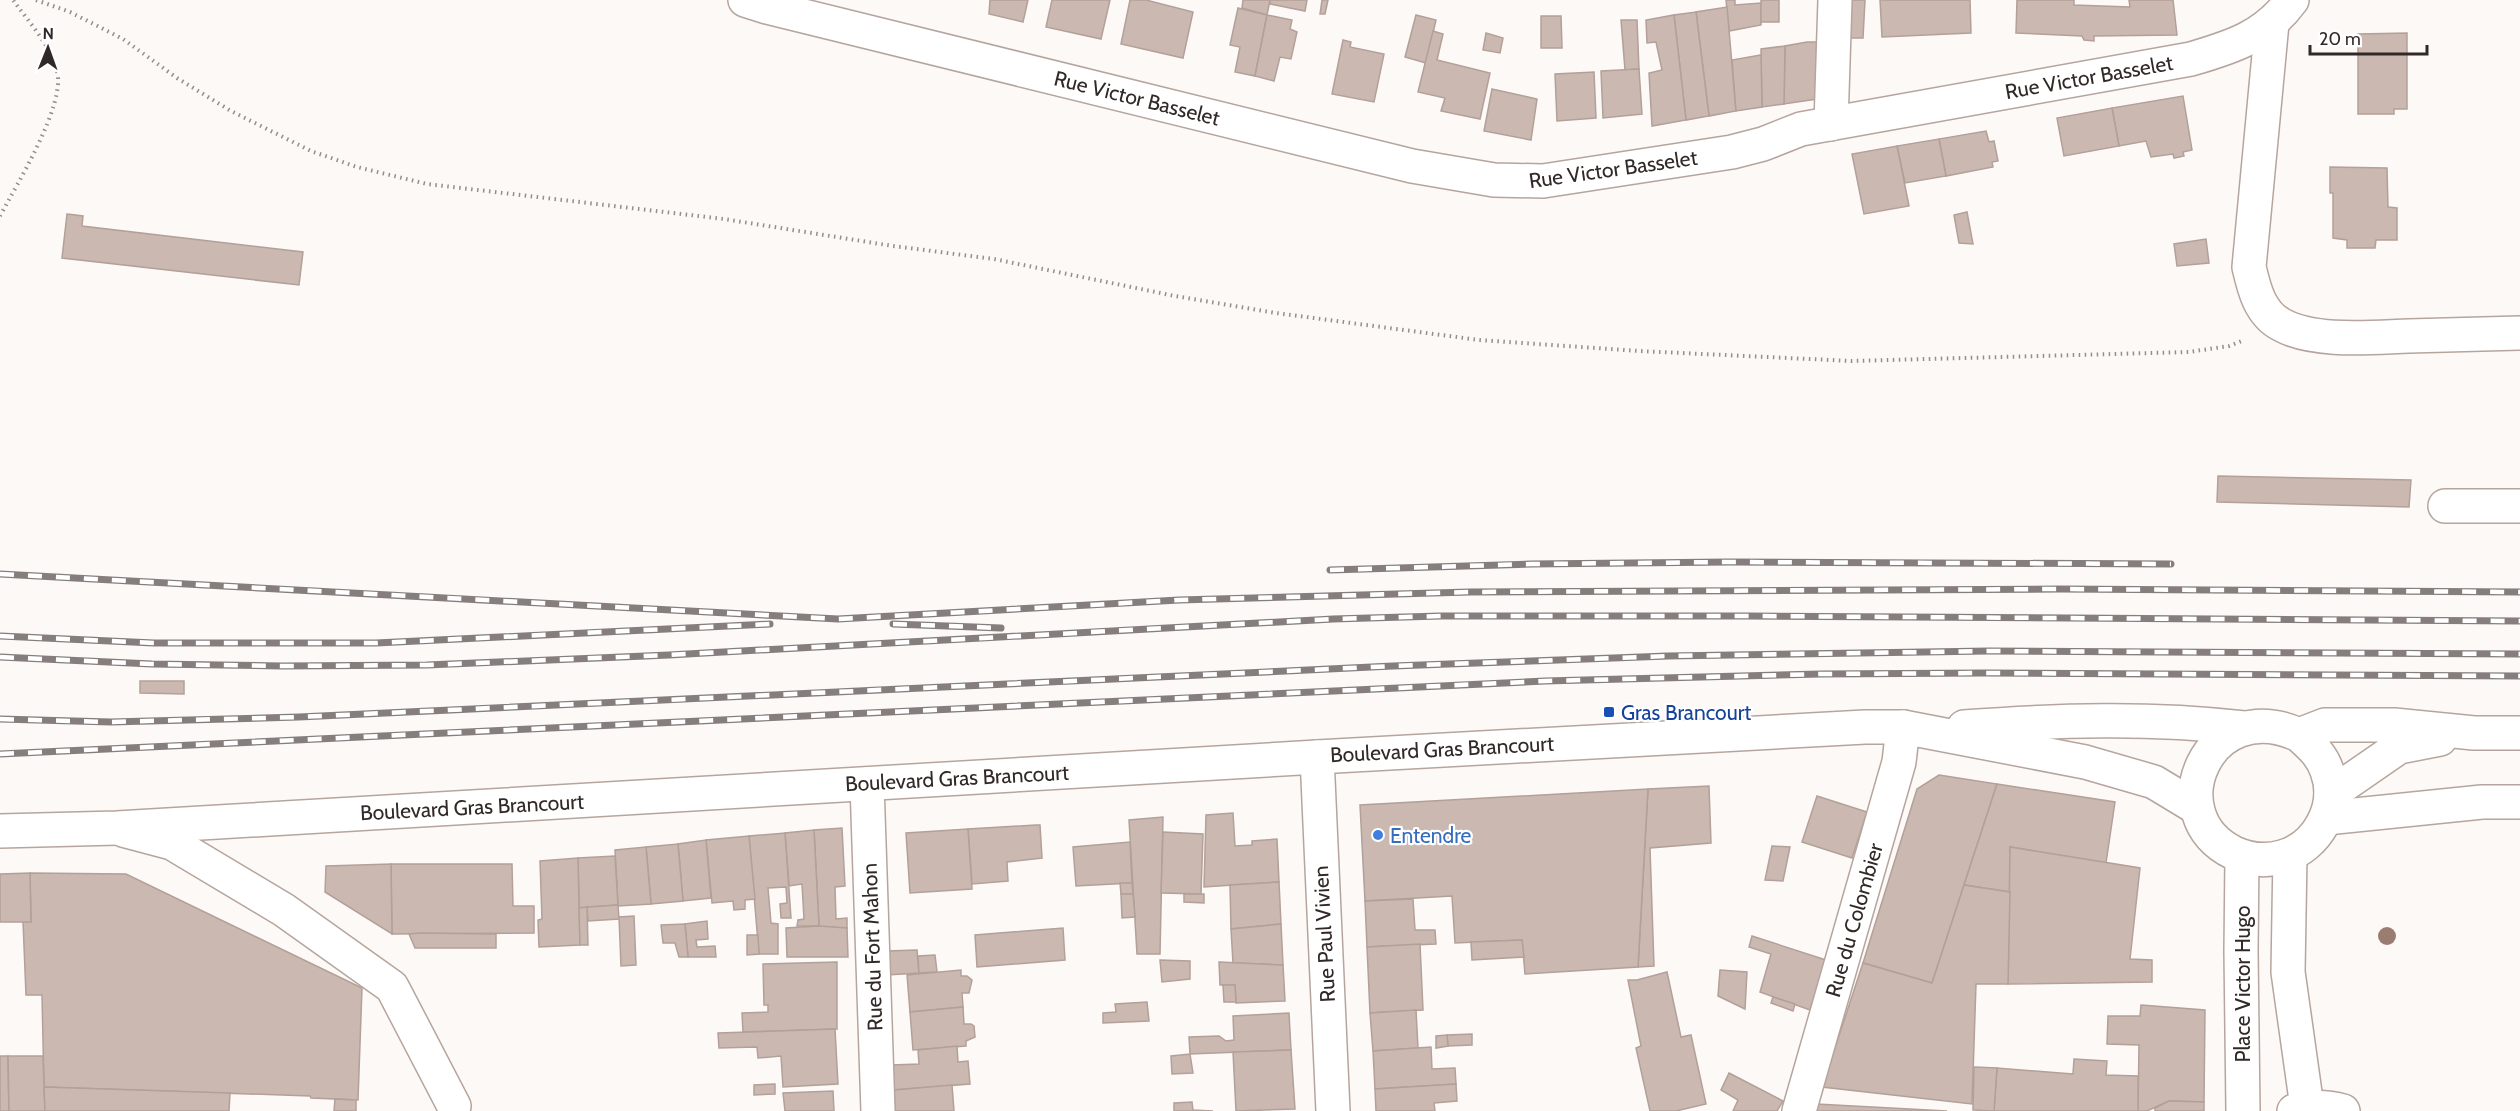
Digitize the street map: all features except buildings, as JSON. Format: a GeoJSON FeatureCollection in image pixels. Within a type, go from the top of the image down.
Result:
{"type":"FeatureCollection","features":[{"type":"Feature","properties":{"kind":"main road","name":"Rue Victor Basselet"},"geometry":{"type":"LineString","coordinates":[[745,0],[1412,166],[1494,180],[1543,181],[1721,154],[1763,144],[1801,129],[2190,59],[2248,40],[2282,11]]}},
{"type":"Feature","properties":{"kind":"main road"},"geometry":{"type":"LineString","coordinates":[[1831,124],[1835,0]]}},
{"type":"Feature","properties":{"kind":"main road"},"geometry":{"type":"LineString","coordinates":[[2282,11],[2249,267],[2257,297],[2266,312],[2281,325],[2304,333],[2362,337],[2520,333]]}},
{"type":"Feature","properties":{"kind":"main road"},"geometry":{"type":"LineString","coordinates":[[2445,506],[2520,506]]}},
{"type":"Feature","properties":{"kind":"main road"},"geometry":{"type":"LineString","coordinates":[[1908,729],[2052,721],[2183,721],[2244,728],[2272,726],[2299,735],[2316,751],[2327,771],[2329,806],[2318,833],[2305,846],[2290,855],[2258,860],[2242,857],[2213,839],[2203,824],[2197,808],[2196,788],[2200,768],[2211,751],[2226,737],[2244,728]]}},
{"type":"Feature","properties":{"kind":"main road"},"geometry":{"type":"LineString","coordinates":[[2299,735],[2325,725],[2394,725],[2474,733],[2520,733]]}},
{"type":"Feature","properties":{"kind":"main road"},"geometry":{"type":"LineString","coordinates":[[1908,729],[2124,771],[2154,782],[2197,808]]}},
{"type":"Feature","properties":{"kind":"main road","name":"Boulevard Gras Brancourt"},"geometry":{"type":"LineString","coordinates":[[0,831],[117,828],[1633,739],[1908,729]]}},
{"type":"Feature","properties":{"kind":"main road","name":"Rue du Colombier"},"geometry":{"type":"LineString","coordinates":[[1799,1111],[1908,729]]}},
{"type":"Feature","properties":{"kind":"main road"},"geometry":{"type":"LineString","coordinates":[[2329,806],[2399,747],[2474,733]]}},
{"type":"Feature","properties":{"kind":"main road","name":"Rue Paul Vivien"},"geometry":{"type":"LineString","coordinates":[[1317,757],[1333,1111]]}},
{"type":"Feature","properties":{"kind":"main road","name":"Rue du Fort Mahon"},"geometry":{"type":"LineString","coordinates":[[867,784],[878,1111]]}},
{"type":"Feature","properties":{"kind":"main road"},"geometry":{"type":"LineString","coordinates":[[2329,806],[2520,801]]}},
{"type":"Feature","properties":{"kind":"main road"},"geometry":{"type":"LineString","coordinates":[[117,828],[172,843],[285,910],[392,987],[454,1106]]}},
{"type":"Feature","properties":{"kind":"main road"},"geometry":{"type":"LineString","coordinates":[[2290,855],[2288,972],[2300,1109],[2327,1107],[2343,1111]]}},
{"type":"Feature","properties":{"kind":"main road","name":"Place Victor Hugo"},"geometry":{"type":"LineString","coordinates":[[2242,857],[2243,1111]]}},
{"type":"Feature","properties":{"kind":"path"},"geometry":{"type":"LineString","coordinates":[[0,216],[49,120],[56,102],[58,87],[58,72],[50,53],[13,0]]}},
{"type":"Feature","properties":{"kind":"path"},"geometry":{"type":"LineString","coordinates":[[36,0],[70,12],[123,39],[177,78],[231,111],[278,135],[311,151],[375,171],[428,184],[482,192],[636,207],[994,259],[1175,296],[1276,313],[1479,340],[1639,351],[1852,361],[2189,352],[2229,346],[2281,325]]}},
{"type":"Feature","properties":{"kind":"railway"},"geometry":{"type":"LineString","coordinates":[[1330,570],[1531,564],[1729,562],[2171,564]]}},
{"type":"Feature","properties":{"kind":"railway"},"geometry":{"type":"LineString","coordinates":[[0,574],[838,619],[1179,600],[1470,592],[2060,589],[2520,592]]}},
{"type":"Feature","properties":{"kind":"railway"},"geometry":{"type":"LineString","coordinates":[[0,657],[152,664],[427,665],[669,655],[1333,619],[1441,616],[2520,621]]}},
{"type":"Feature","properties":{"kind":"railway"},"geometry":{"type":"LineString","coordinates":[[0,636],[154,643],[376,643],[770,624]]}},
{"type":"Feature","properties":{"kind":"railway"},"geometry":{"type":"LineString","coordinates":[[893,624],[1001,628]]}},
{"type":"Feature","properties":{"kind":"railway"},"geometry":{"type":"LineString","coordinates":[[0,719],[111,722],[299,717],[1393,666],[1668,656],[1989,651],[2520,654]]}},
{"type":"Feature","properties":{"kind":"railway"},"geometry":{"type":"LineString","coordinates":[[0,754],[1545,681],[1821,674],[1986,673],[2520,676]]}},
{"type":"Feature","properties":{"kind":"place","name":"Gras Brancourt"},"geometry":{"type":"Point","coordinates":[1609,712]}},
{"type":"Feature","properties":{"kind":"place","name":"Entendre"},"geometry":{"type":"Point","coordinates":[1378,835]}}]}
